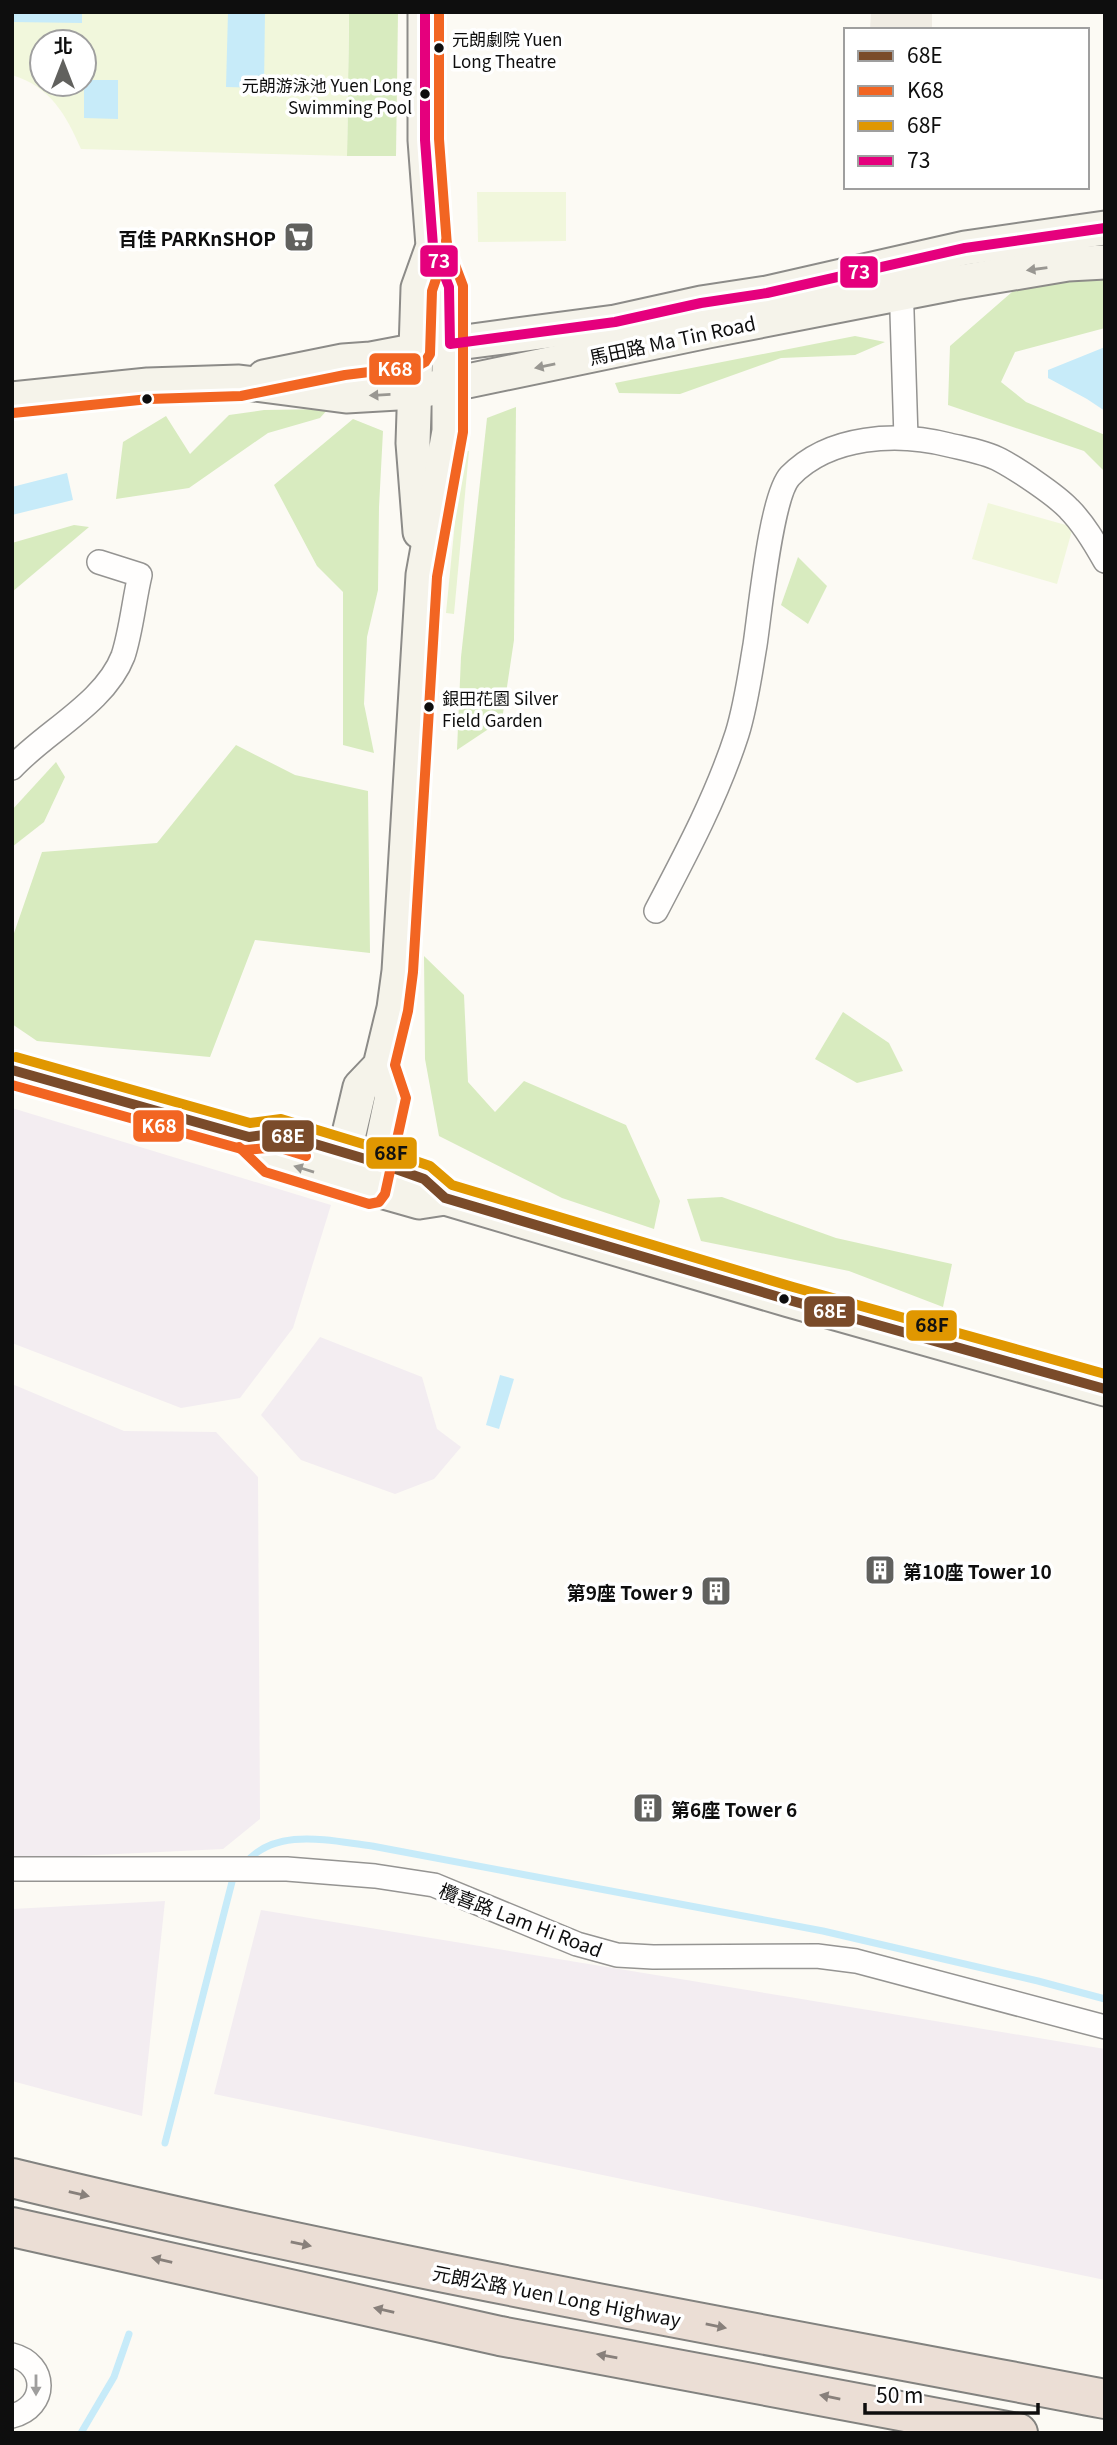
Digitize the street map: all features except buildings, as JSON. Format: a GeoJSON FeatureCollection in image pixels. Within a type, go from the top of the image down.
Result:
{"type":"FeatureCollection","features":[{"type":"Feature","properties":{"kind":"highway","name":"元朗公路 Yuen Long Highway"},"geometry":{"type":"LineString","coordinates":[[12,2178],[428,2271],[1105,2399]]}},
{"type":"Feature","properties":{"kind":"highway"},"geometry":{"type":"LineString","coordinates":[[12,2227],[500,2336],[1018,2433]]}},
{"type":"Feature","properties":{"kind":"street"},"geometry":{"type":"LineString","coordinates":[[341,1166],[360,1087],[380,1066],[394,1008],[399,971],[423,575],[447,453],[450,387],[449,287],[433,246],[425,140],[425,12]]}},
{"type":"Feature","properties":{"kind":"street","name":"馬田路 Ma Tin Road"},"geometry":{"type":"LineString","coordinates":[[239,382],[343,361],[372,359],[450,344],[615,322],[701,303],[768,293],[965,248],[1105,228]]}},
{"type":"Feature","properties":{"kind":"street"},"geometry":{"type":"LineString","coordinates":[[423,575],[413,451],[416,352],[418,288],[433,246]]}},
{"type":"Feature","properties":{"kind":"street"},"geometry":{"type":"LineString","coordinates":[[900,262],[906,438]]}},
{"type":"Feature","properties":{"kind":"street","name":"馬田路 Ma Tin Road"},"geometry":{"type":"LineString","coordinates":[[12,399],[148,385],[239,382],[346,396],[415,393],[708,331],[1016,272],[1068,264],[1105,262]]}},
{"type":"Feature","properties":{"kind":"street"},"geometry":{"type":"LineString","coordinates":[[656,911],[698,831],[738,732],[750,676],[777,506],[788,477],[826,450],[854,441],[906,438],[943,443],[986,454],[1013,468],[1069,508],[1105,561]]}},
{"type":"Feature","properties":{"kind":"street"},"geometry":{"type":"LineString","coordinates":[[12,768],[94,696],[110,678],[122,656],[139,575],[99,562]]}},
{"type":"Feature","properties":{"kind":"street"},"geometry":{"type":"LineString","coordinates":[[376,1176],[392,1096],[380,1066]]}},
{"type":"Feature","properties":{"kind":"street"},"geometry":{"type":"LineString","coordinates":[[12,1070],[249,1137],[278,1133],[341,1166],[376,1176],[424,1179],[445,1198],[789,1300],[1105,1389]]}},
{"type":"Feature","properties":{"kind":"street","name":"欖喜路 Lam Hi Road"},"geometry":{"type":"LineString","coordinates":[[12,1869],[287,1869],[375,1876],[434,1885],[578,1944],[617,1955],[817,1956],[856,1961],[1105,2027]]}},
{"type":"Feature","properties":{"kind":"street"},"geometry":{"type":"LineString","coordinates":[[12,2355],[29,2362],[39,2379],[36,2398],[19,2420]]}},
{"type":"Feature","properties":{"kind":"shaded area"},"geometry":{"type":"Polygon","coordinates":[[[871,12],[932,12],[932,28],[870,28],[871,12]]]}},
{"type":"Feature","properties":{"kind":"shaded area"},"geometry":{"type":"Polygon","coordinates":[[[12,1108],[331,1205],[293,1328],[240,1398],[181,1408],[12,1343],[12,1108]]]}},
{"type":"Feature","properties":{"kind":"shaded area"},"geometry":{"type":"Polygon","coordinates":[[[320,1337],[422,1377],[437,1429],[461,1447],[434,1479],[395,1494],[301,1460],[261,1415],[320,1337]]]}},
{"type":"Feature","properties":{"kind":"shaded area"},"geometry":{"type":"Polygon","coordinates":[[[12,1384],[124,1431],[216,1432],[258,1477],[260,1819],[223,1849],[12,1859],[12,1384]]]}},
{"type":"Feature","properties":{"kind":"shaded area"},"geometry":{"type":"Polygon","coordinates":[[[165,1901],[142,2116],[12,2081],[12,1909],[165,1901]]]}},
{"type":"Feature","properties":{"kind":"shaded area"},"geometry":{"type":"Polygon","coordinates":[[[261,1910],[1105,2049],[1105,2280],[214,2094],[261,1910]]]}},
{"type":"Feature","properties":{"kind":"green space","name":"元朗游泳池 Yuen Long Swimming Pool"},"geometry":{"type":"Polygon","coordinates":[[[12,12],[349,12],[347,156],[81,149],[63,114],[50,98],[98,98],[98,28],[28,28],[28,81],[12,75],[12,12]]]}},
{"type":"Feature","properties":{"kind":"green space"},"geometry":{"type":"Polygon","coordinates":[[[349,12],[398,12],[396,156],[347,156],[349,12]]]}},
{"type":"Feature","properties":{"kind":"green space"},"geometry":{"type":"Polygon","coordinates":[[[477,192],[566,192],[566,241],[478,242],[477,192]]]}},
{"type":"Feature","properties":{"kind":"green space"},"geometry":{"type":"Polygon","coordinates":[[[1105,277],[1105,328],[1015,352],[1001,382],[1026,402],[1105,435],[1105,472],[1084,451],[948,405],[950,346],[1028,278],[1105,277]]]}},
{"type":"Feature","properties":{"kind":"green space"},"geometry":{"type":"Polygon","coordinates":[[[855,336],[885,342],[855,355],[781,358],[680,394],[619,393],[615,383],[855,336]]]}},
{"type":"Feature","properties":{"kind":"green space"},"geometry":{"type":"Polygon","coordinates":[[[516,407],[514,640],[502,720],[457,750],[461,657],[487,418],[516,407]]]}},
{"type":"Feature","properties":{"kind":"green space"},"geometry":{"type":"Polygon","coordinates":[[[328,409],[320,418],[268,433],[189,488],[116,499],[123,442],[166,416],[190,454],[229,415],[264,410],[328,409]]]}},
{"type":"Feature","properties":{"kind":"green space"},"geometry":{"type":"Polygon","coordinates":[[[353,419],[383,431],[378,590],[367,637],[364,704],[374,753],[343,745],[343,592],[317,566],[274,485],[353,419]]]}},
{"type":"Feature","properties":{"kind":"green space"},"geometry":{"type":"Polygon","coordinates":[[[462,450],[469,451],[454,614],[446,613],[462,450]]]}},
{"type":"Feature","properties":{"kind":"green space"},"geometry":{"type":"Polygon","coordinates":[[[988,503],[1073,527],[1057,584],[972,559],[988,503]]]}},
{"type":"Feature","properties":{"kind":"green space"},"geometry":{"type":"Polygon","coordinates":[[[74,525],[89,527],[12,592],[12,543],[74,525]]]}},
{"type":"Feature","properties":{"kind":"green space"},"geometry":{"type":"Polygon","coordinates":[[[798,557],[827,586],[808,624],[781,605],[798,557]]]}},
{"type":"Feature","properties":{"kind":"green space"},"geometry":{"type":"Polygon","coordinates":[[[236,745],[295,775],[368,791],[370,953],[255,940],[210,1057],[37,1041],[12,1024],[12,939],[42,852],[157,843],[236,745]]]}},
{"type":"Feature","properties":{"kind":"green space"},"geometry":{"type":"Polygon","coordinates":[[[56,762],[65,777],[44,822],[12,847],[12,810],[56,762]]]}},
{"type":"Feature","properties":{"kind":"green space"},"geometry":{"type":"Polygon","coordinates":[[[424,956],[464,995],[468,1082],[495,1112],[524,1081],[626,1125],[660,1201],[654,1229],[562,1198],[439,1136],[425,1059],[424,956]]]}},
{"type":"Feature","properties":{"kind":"green space"},"geometry":{"type":"Polygon","coordinates":[[[843,1012],[889,1043],[903,1071],[857,1083],[815,1059],[843,1012]]]}},
{"type":"Feature","properties":{"kind":"green space"},"geometry":{"type":"Polygon","coordinates":[[[722,1197],[836,1238],[952,1264],[943,1307],[849,1271],[701,1241],[687,1199],[722,1197]]]}},
{"type":"Feature","properties":{"kind":"water"},"geometry":{"type":"Polygon","coordinates":[[[12,12],[82,12],[82,23],[12,22],[12,12]]]}},
{"type":"Feature","properties":{"kind":"water"},"geometry":{"type":"Polygon","coordinates":[[[228,12],[265,12],[264,88],[226,87],[228,12]]]}},
{"type":"Feature","properties":{"kind":"water"},"geometry":{"type":"Polygon","coordinates":[[[98,80],[118,80],[118,119],[84,118],[84,98],[98,98],[98,80]]]}},
{"type":"Feature","properties":{"kind":"water"},"geometry":{"type":"Polygon","coordinates":[[[1105,347],[1105,411],[1048,378],[1048,370],[1105,347]]]}},
{"type":"Feature","properties":{"kind":"water"},"geometry":{"type":"Polygon","coordinates":[[[67,473],[73,500],[12,515],[12,487],[67,473]]]}},
{"type":"Feature","properties":{"kind":"water"},"geometry":{"type":"Polygon","coordinates":[[[500,1375],[514,1379],[499,1429],[486,1425],[500,1375]]]}},
{"type":"Feature","properties":{"kind":"waterway"},"geometry":{"type":"LineString","coordinates":[[244,1865],[256,1853],[287,1841],[304,1839],[372,1846],[823,1931],[1105,1999]]}},
{"type":"Feature","properties":{"kind":"waterway"},"geometry":{"type":"LineString","coordinates":[[165,2143],[236,1874]]}},
{"type":"Feature","properties":{"kind":"waterway"},"geometry":{"type":"LineString","coordinates":[[81,2433],[114,2377],[129,2334]]}},
{"type":"Feature","properties":{"kind":"transit line","name":"73"},"geometry":{"type":"LineString","coordinates":[[425,12],[425,140],[433,246],[449,287],[450,344],[615,322],[701,303],[767,293],[965,248],[1105,228]]}},
{"type":"Feature","properties":{"kind":"transit line","name":"K68"},"geometry":{"type":"LineString","coordinates":[[13,413],[149,399],[241,396],[345,375],[418,366],[425,362],[430,354],[432,291],[447,246],[439,139],[439,12]]}},
{"type":"Feature","properties":{"kind":"transit line","name":"K68"},"geometry":{"type":"LineString","coordinates":[[239,1147],[265,1172],[369,1204],[379,1202],[385,1194],[406,1098],[395,1065],[408,1011],[413,972],[437,577],[463,432],[463,286],[446,241]]}},
{"type":"Feature","properties":{"kind":"transit line","name":"68F"},"geometry":{"type":"LineString","coordinates":[[16,1057],[250,1123],[281,1119],[430,1166],[452,1185],[793,1287],[1105,1374]]}},
{"type":"Feature","properties":{"kind":"transit line","name":"68E"},"geometry":{"type":"LineString","coordinates":[[12,1070],[249,1137],[278,1133],[424,1179],[445,1198],[789,1300],[1105,1389]]}},
{"type":"Feature","properties":{"kind":"transit line","name":"K68"},"geometry":{"type":"LineString","coordinates":[[12,1085],[245,1150],[277,1147],[306,1156]]}},
{"type":"Feature","properties":{"kind":"place","name":"元朗劇院 Yuen Long Theatre"},"geometry":{"type":"Point","coordinates":[439,48]}},
{"type":"Feature","properties":{"kind":"place","name":"元朗游泳池 Yuen Long Swimming Pool"},"geometry":{"type":"Point","coordinates":[425,94]}},
{"type":"Feature","properties":{"kind":"place","name":"百佳 PARKnSHOP"},"geometry":{"type":"Point","coordinates":[299,237]}},
{"type":"Feature","properties":{"kind":"place","name":"銀田花園 Silver Field Garden"},"geometry":{"type":"Point","coordinates":[429,707]}},
{"type":"Feature","properties":{"kind":"place","name":"第10座 Tower 10"},"geometry":{"type":"Point","coordinates":[880,1570]}},
{"type":"Feature","properties":{"kind":"place","name":"第9座 Tower 9"},"geometry":{"type":"Point","coordinates":[716,1591]}},
{"type":"Feature","properties":{"kind":"place","name":"第6座 Tower 6"},"geometry":{"type":"Point","coordinates":[648,1808]}}]}
